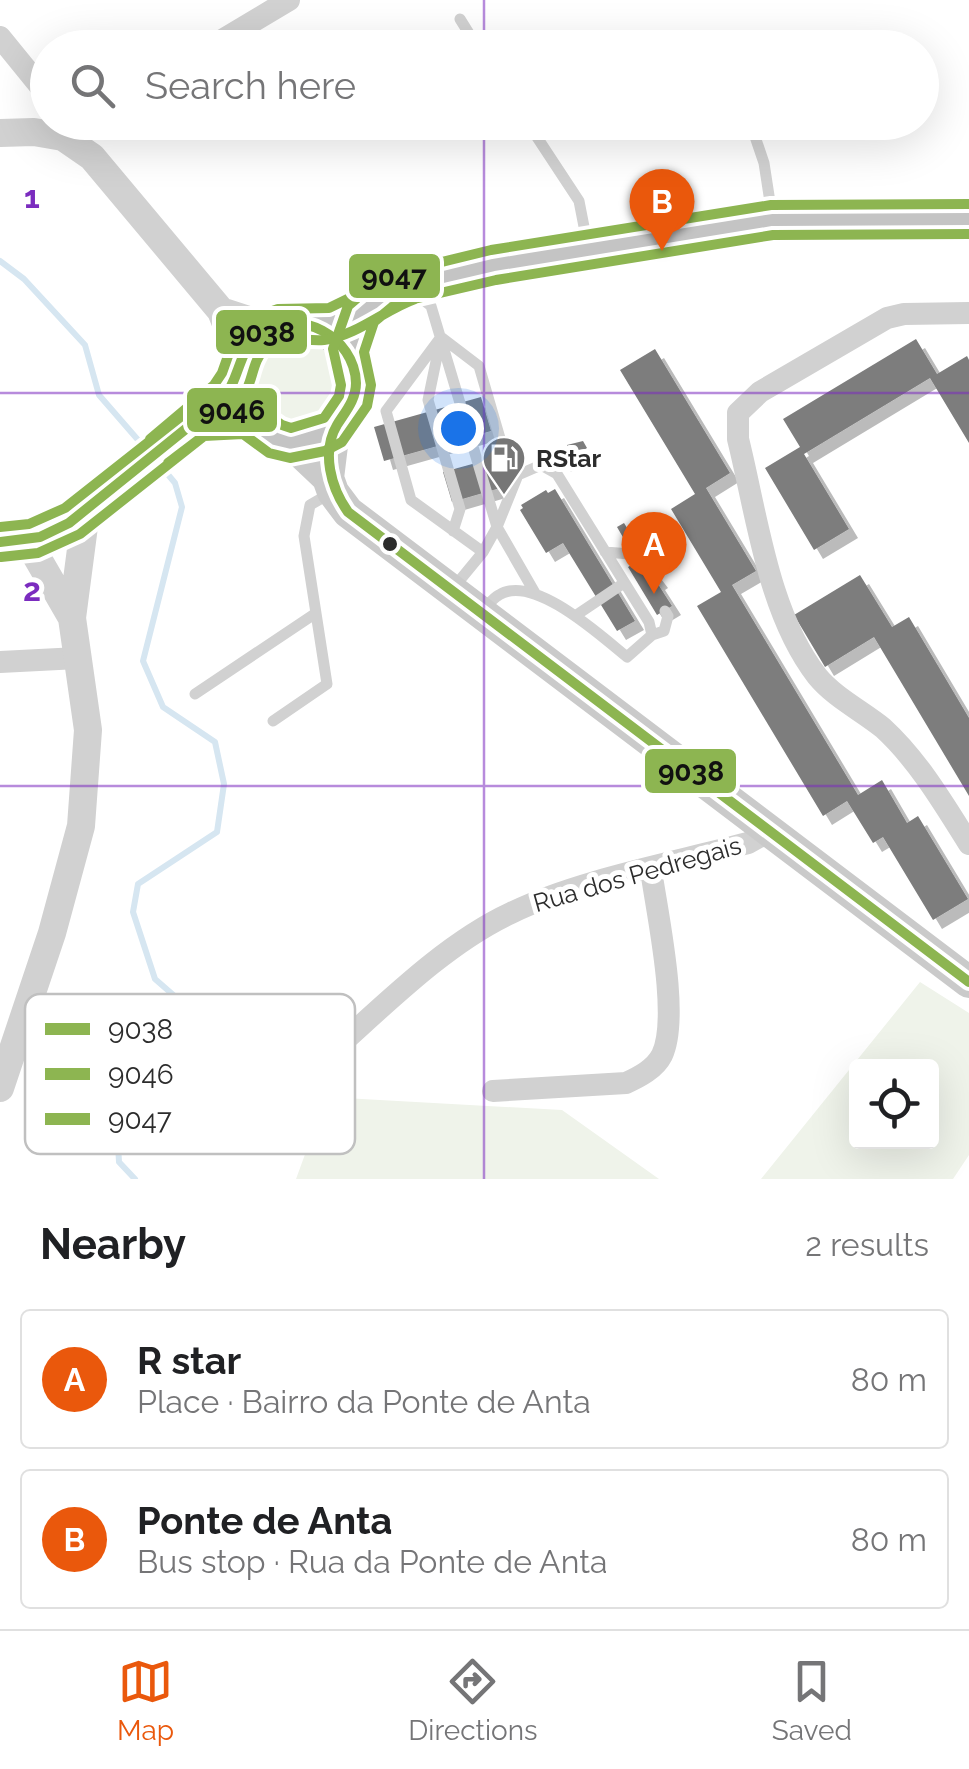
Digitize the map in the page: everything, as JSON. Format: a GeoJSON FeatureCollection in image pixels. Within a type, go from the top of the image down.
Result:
{"type":"FeatureCollection","features":[{"type":"Feature","properties":{"kind":"main road"},"geometry":{"type":"LineString","coordinates":[[318,326],[360,314],[384,294],[406,286],[588,248],[772,220],[969,219]]}},
{"type":"Feature","properties":{"kind":"main road"},"geometry":{"type":"LineString","coordinates":[[348,352],[360,314]]}},
{"type":"Feature","properties":{"kind":"main road"},"geometry":{"type":"LineString","coordinates":[[13,541],[49,534],[99,502],[198,421],[238,370],[256,336],[270,328],[302,322],[335,336],[348,352],[356,385],[346,417],[334,429],[321,438],[292,442],[275,439],[248,419],[238,402],[238,370]]}},
{"type":"Feature","properties":{"kind":"main road"},"geometry":{"type":"LineString","coordinates":[[198,421],[248,419]]}},
{"type":"Feature","properties":{"kind":"main road"},"geometry":{"type":"LineString","coordinates":[[330,485],[334,429]]}},
{"type":"Feature","properties":{"kind":"main road"},"geometry":{"type":"LineString","coordinates":[[292,442],[348,512],[969,982]]}},
{"type":"Feature","properties":{"kind":"street"},"geometry":{"type":"LineString","coordinates":[[239,30],[288,0]]}},
{"type":"Feature","properties":{"kind":"street"},"geometry":{"type":"LineString","coordinates":[[0,37],[30,74]]}},
{"type":"Feature","properties":{"kind":"street"},"geometry":{"type":"LineString","coordinates":[[0,132],[30,132]]}},
{"type":"Feature","properties":{"kind":"street"},"geometry":{"type":"LineString","coordinates":[[74,140],[220,311],[238,370]]}},
{"type":"Feature","properties":{"kind":"street"},"geometry":{"type":"LineString","coordinates":[[220,311],[270,328]]}},
{"type":"Feature","properties":{"kind":"street"},"geometry":{"type":"LineString","coordinates":[[969,313],[887,318],[760,392],[738,413],[738,439],[779,604],[794,640],[820,679],[885,730],[935,789],[969,844]]}},
{"type":"Feature","properties":{"kind":"street"},"geometry":{"type":"LineString","coordinates":[[32,994],[81,826],[88,730],[72,618],[99,502]]}},
{"type":"Feature","properties":{"kind":"street"},"geometry":{"type":"LineString","coordinates":[[13,541],[72,618]]}},
{"type":"Feature","properties":{"kind":"street"},"geometry":{"type":"LineString","coordinates":[[0,662],[78,658]]}},
{"type":"Feature","properties":{"kind":"street","name":"Rua dos Pedregais"},"geometry":{"type":"LineString","coordinates":[[355,1032],[462,941],[508,914],[546,898],[748,843],[770,831]]}},
{"type":"Feature","properties":{"kind":"street"},"geometry":{"type":"LineString","coordinates":[[493,1092],[626,1083],[644,1074],[662,1055],[669,1021],[651,870]]}},
{"type":"Feature","properties":{"kind":"street"},"geometry":{"type":"LineString","coordinates":[[0,1088],[25,1013]]}},
{"type":"Feature","properties":{"kind":"lane"},"geometry":{"type":"LineString","coordinates":[[460,18],[467,30]]}},
{"type":"Feature","properties":{"kind":"lane"},"geometry":{"type":"LineString","coordinates":[[539,140],[578,201],[588,248]]}},
{"type":"Feature","properties":{"kind":"lane"},"geometry":{"type":"LineString","coordinates":[[756,140],[764,163],[772,220]]}},
{"type":"Feature","properties":{"kind":"lane"},"geometry":{"type":"LineString","coordinates":[[406,286],[431,306],[497,526],[534,592]]}},
{"type":"Feature","properties":{"kind":"lane"},"geometry":{"type":"LineString","coordinates":[[441,338],[479,366],[513,483]]}},
{"type":"Feature","properties":{"kind":"lane"},"geometry":{"type":"LineString","coordinates":[[441,338],[428,400],[460,509],[453,531]]}},
{"type":"Feature","properties":{"kind":"lane"},"geometry":{"type":"LineString","coordinates":[[441,338],[386,410],[411,500],[483,552]]}},
{"type":"Feature","properties":{"kind":"lane"},"geometry":{"type":"LineString","coordinates":[[452,590],[483,552],[513,483],[528,468],[542,464],[557,474],[650,622],[652,636]]}},
{"type":"Feature","properties":{"kind":"lane"},"geometry":{"type":"LineString","coordinates":[[273,721],[327,684],[304,536],[310,505],[330,485]]}},
{"type":"Feature","properties":{"kind":"lane"},"geometry":{"type":"LineString","coordinates":[[605,552],[630,554],[635,562]]}},
{"type":"Feature","properties":{"kind":"lane"},"geometry":{"type":"LineString","coordinates":[[575,616],[624,583]]}},
{"type":"Feature","properties":{"kind":"lane"},"geometry":{"type":"LineString","coordinates":[[481,613],[499,594],[514,590],[534,592],[575,616],[627,656],[664,631],[668,616],[665,610]]}},
{"type":"Feature","properties":{"kind":"lane"},"geometry":{"type":"LineString","coordinates":[[195,694],[316,613]]}},
{"type":"Feature","properties":{"kind":"shaded area"},"geometry":{"type":"Polygon","coordinates":[[[298,341],[314,344],[327,353],[336,366],[336,398],[327,411],[314,420],[298,423],[282,420],[269,411],[260,398],[257,382],[260,366],[269,353],[282,344],[298,341]]]}},
{"type":"Feature","properties":{"kind":"shaded area"},"geometry":{"type":"Polygon","coordinates":[[[920,982],[969,1013],[969,1155],[953,1179],[761,1179],[849,1070],[849,1149],[939,1149],[939,1059],[858,1059],[920,982]]]}},
{"type":"Feature","properties":{"kind":"shaded area"},"geometry":{"type":"Polygon","coordinates":[[[355,1099],[562,1110],[659,1179],[296,1179],[305,1154],[355,1154],[355,1099]]]}},
{"type":"Feature","properties":{"kind":"building"},"geometry":{"type":"Polygon","coordinates":[[[916,339],[937,374],[967,356],[969,443],[930,378],[804,454],[849,529],[814,550],[765,468],[800,447],[783,419],[916,339]]]}},
{"type":"Feature","properties":{"kind":"building"},"geometry":{"type":"Polygon","coordinates":[[[655,349],[730,473],[706,488],[756,571],[732,585],[858,795],[882,780],[907,823],[918,816],[968,899],[933,920],[883,837],[873,843],[847,801],[823,816],[697,606],[721,592],[671,509],[695,494],[620,370],[655,349]]]}},
{"type":"Feature","properties":{"kind":"building"},"geometry":{"type":"Polygon","coordinates":[[[481,397],[491,431],[384,461],[374,427],[481,397]]]}},
{"type":"Feature","properties":{"kind":"building"},"geometry":{"type":"Polygon","coordinates":[[[583,441],[587,448],[562,463],[557,455],[567,445],[583,441]]]}},
{"type":"Feature","properties":{"kind":"building"},"geometry":{"type":"Polygon","coordinates":[[[498,457],[507,486],[452,502],[443,472],[498,457]]]}},
{"type":"Feature","properties":{"kind":"building"},"geometry":{"type":"Polygon","coordinates":[[[555,489],[635,621],[617,631],[563,543],[546,553],[520,510],[521,505],[546,490],[548,493],[555,489]]]}},
{"type":"Feature","properties":{"kind":"building"},"geometry":{"type":"Polygon","coordinates":[[[624,523],[631,534],[624,539],[617,527],[624,523]]]}},
{"type":"Feature","properties":{"kind":"building"},"geometry":{"type":"Polygon","coordinates":[[[643,558],[672,606],[657,615],[628,567],[643,558]]]}},
{"type":"Feature","properties":{"kind":"building"},"geometry":{"type":"Polygon","coordinates":[[[860,575],[892,627],[909,617],[969,718],[969,796],[874,637],[825,667],[794,615],[860,575]]]}},
{"type":"Feature","properties":{"kind":"waterway"},"geometry":{"type":"LineString","coordinates":[[0,261],[24,279],[85,345],[99,395],[145,448]]}},
{"type":"Feature","properties":{"kind":"waterway"},"geometry":{"type":"LineString","coordinates":[[160,465],[175,483],[182,507],[143,661],[163,707],[215,742],[224,784],[217,832],[138,884],[133,912],[155,979],[172,994]]}},
{"type":"Feature","properties":{"kind":"waterway"},"geometry":{"type":"LineString","coordinates":[[119,1154],[119,1162],[135,1179]]}},
{"type":"Feature","properties":{"kind":"transit line","name":"9047"},"geometry":{"type":"LineString","coordinates":[[0,527],[29,524],[65,508],[193,407],[252,404],[291,428],[324,418],[339,396],[341,385],[333,349],[348,306],[377,281],[401,272],[491,250],[771,205],[969,204]]}},
{"type":"Feature","properties":{"kind":"transit line","name":"9046"},"geometry":{"type":"LineString","coordinates":[[1,557],[38,553],[80,534],[204,436],[243,434],[269,453],[290,458],[325,451],[342,442],[367,406],[371,385],[364,352],[374,322],[392,307],[410,300],[496,280],[773,235],[969,234]]}},
{"type":"Feature","properties":{"kind":"transit line","name":"9047"},"geometry":{"type":"LineString","coordinates":[[150,439],[214,385],[233,342],[256,317],[278,309],[329,308],[405,271]]}},
{"type":"Feature","properties":{"kind":"transit line","name":"9046"},"geometry":{"type":"LineString","coordinates":[[168,463],[235,407],[261,353],[272,343],[336,337],[415,299]]}},
{"type":"Feature","properties":{"kind":"transit line","name":"9038"},"geometry":{"type":"LineString","coordinates":[[0,542],[40,537],[69,523],[223,399],[247,348],[260,333],[291,323],[322,331],[346,352],[356,383],[352,400],[332,436],[329,458],[333,481],[348,512],[969,982]]}},
{"type":"Feature","properties":{"kind":"place","name":"Ponte de Anta"},"geometry":{"type":"Point","coordinates":[662,251]}},
{"type":"Feature","properties":{"kind":"place","name":"RStar"},"geometry":{"type":"Point","coordinates":[504,496]}},
{"type":"Feature","properties":{"kind":"place","name":"R star"},"geometry":{"type":"Point","coordinates":[654,594]}}]}
